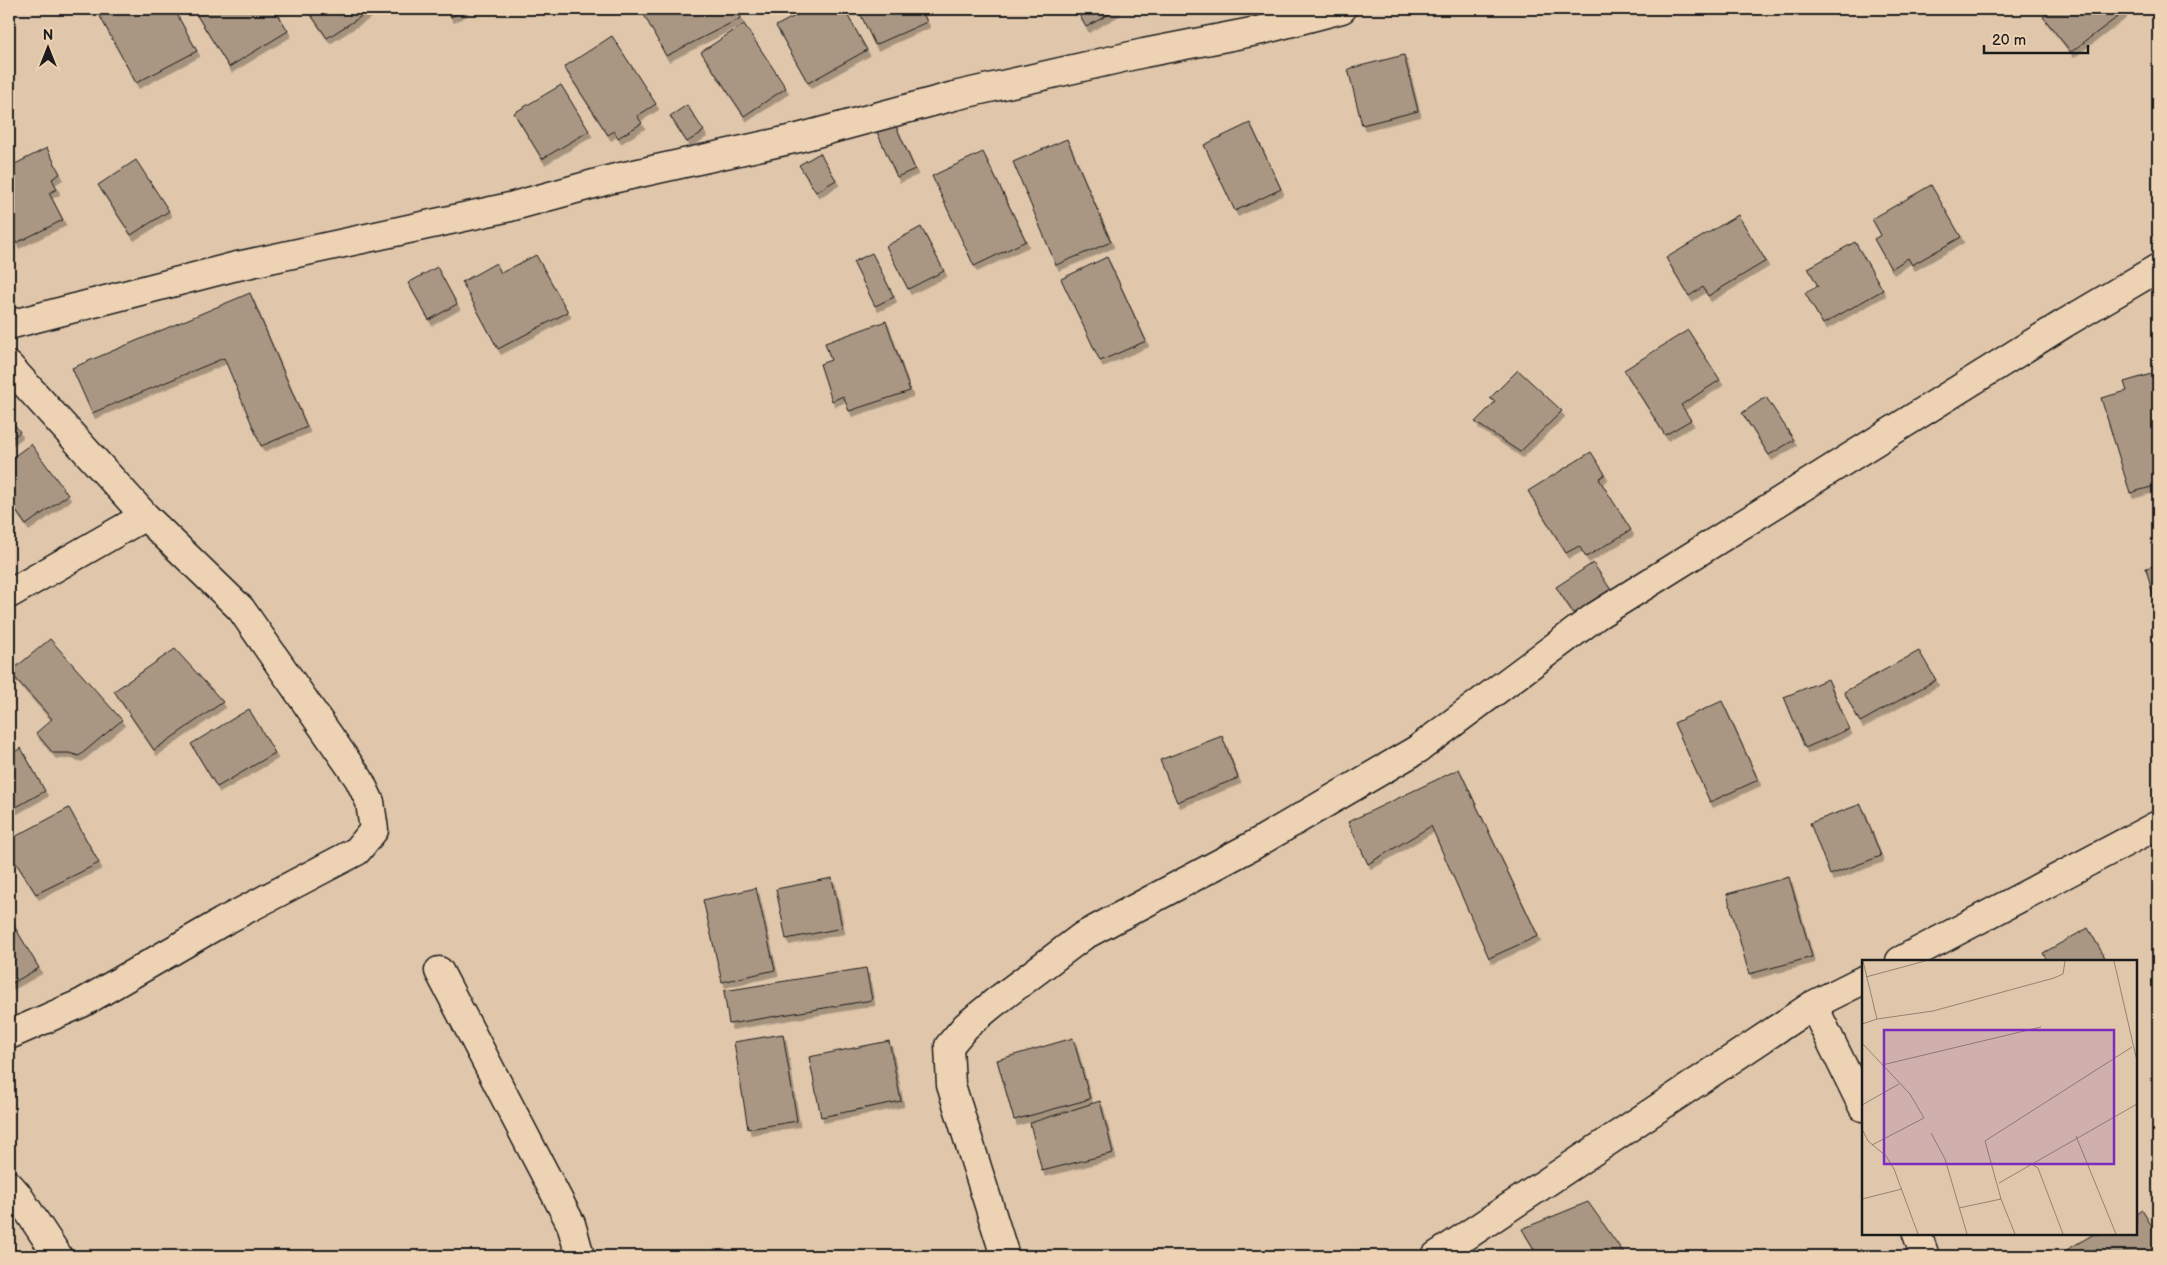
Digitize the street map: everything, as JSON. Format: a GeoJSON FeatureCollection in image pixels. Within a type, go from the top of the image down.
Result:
{"type":"FeatureCollection","features":[{"type":"Feature","properties":{"kind":"street"},"geometry":{"type":"LineString","coordinates":[[9,325],[233,267],[510,207],[612,179],[798,138],[954,96],[1144,53],[1262,30],[1342,9]]}},
{"type":"Feature","properties":{"kind":"street"},"geometry":{"type":"LineString","coordinates":[[1005,1256],[951,1085],[949,1046],[966,1026],[1083,936],[1252,846],[1418,749],[1596,616],[2048,334],[2158,268]]}},
{"type":"Feature","properties":{"kind":"street"},"geometry":{"type":"LineString","coordinates":[[9,366],[145,516],[241,609],[359,778],[370,802],[374,830],[358,851],[222,922],[82,1003],[9,1035]]}},
{"type":"Feature","properties":{"kind":"street"},"geometry":{"type":"LineString","coordinates":[[9,594],[145,516]]}},
{"type":"Feature","properties":{"kind":"street"},"geometry":{"type":"LineString","coordinates":[[1902,960],[2158,825]]}},
{"type":"Feature","properties":{"kind":"street"},"geometry":{"type":"LineString","coordinates":[[439,971],[570,1224],[580,1256]]}},
{"type":"Feature","properties":{"kind":"street"},"geometry":{"type":"LineString","coordinates":[[1436,1256],[1813,1005],[1862,980]]}},
{"type":"Feature","properties":{"kind":"street"},"geometry":{"type":"LineString","coordinates":[[1813,1005],[1862,1106]]}},
{"type":"Feature","properties":{"kind":"street"},"geometry":{"type":"LineString","coordinates":[[9,1185],[58,1256]]}},
{"type":"Feature","properties":{"kind":"street"},"geometry":{"type":"LineString","coordinates":[[1916,1235],[1925,1256]]}},
{"type":"Feature","properties":{"kind":"building"},"geometry":{"type":"Polygon","coordinates":[[[96,9],[174,9],[197,51],[136,83],[96,9]]]}},
{"type":"Feature","properties":{"kind":"building"},"geometry":{"type":"Polygon","coordinates":[[[193,9],[275,9],[288,31],[229,67],[193,9]]]}},
{"type":"Feature","properties":{"kind":"building"},"geometry":{"type":"Polygon","coordinates":[[[307,9],[373,9],[327,38],[307,9]]]}},
{"type":"Feature","properties":{"kind":"building"},"geometry":{"type":"Polygon","coordinates":[[[446,9],[466,9],[451,17],[446,9]]]}},
{"type":"Feature","properties":{"kind":"building"},"geometry":{"type":"Polygon","coordinates":[[[641,9],[737,9],[741,18],[666,56],[641,9]]]}},
{"type":"Feature","properties":{"kind":"building"},"geometry":{"type":"Polygon","coordinates":[[[808,9],[844,9],[867,50],[808,83],[776,26],[808,9]]]}},
{"type":"Feature","properties":{"kind":"building"},"geometry":{"type":"Polygon","coordinates":[[[858,9],[921,9],[927,22],[875,45],[858,9]]]}},
{"type":"Feature","properties":{"kind":"building"},"geometry":{"type":"Polygon","coordinates":[[[1076,9],[1118,9],[1086,27],[1076,9]]]}},
{"type":"Feature","properties":{"kind":"building"},"geometry":{"type":"Polygon","coordinates":[[[2054,9],[2122,9],[2124,12],[2071,52],[2043,17],[2054,9]]]}},
{"type":"Feature","properties":{"kind":"building"},"geometry":{"type":"Polygon","coordinates":[[[744,24],[786,88],[744,116],[701,52],[744,24]]]}},
{"type":"Feature","properties":{"kind":"building"},"geometry":{"type":"Polygon","coordinates":[[[612,36],[656,104],[637,116],[642,123],[618,138],[614,131],[608,135],[564,67],[612,36]]]}},
{"type":"Feature","properties":{"kind":"building"},"geometry":{"type":"Polygon","coordinates":[[[1404,55],[1418,111],[1362,125],[1348,69],[1404,55]]]}},
{"type":"Feature","properties":{"kind":"building"},"geometry":{"type":"Polygon","coordinates":[[[561,85],[589,131],[542,159],[514,113],[561,85]]]}},
{"type":"Feature","properties":{"kind":"building"},"geometry":{"type":"Polygon","coordinates":[[[687,105],[704,131],[687,142],[670,116],[687,105]]]}},
{"type":"Feature","properties":{"kind":"building"},"geometry":{"type":"Polygon","coordinates":[[[894,122],[915,169],[897,177],[876,130],[894,122]]]}},
{"type":"Feature","properties":{"kind":"building"},"geometry":{"type":"Polygon","coordinates":[[[1250,123],[1281,189],[1235,211],[1204,145],[1250,123]]]}},
{"type":"Feature","properties":{"kind":"building"},"geometry":{"type":"Polygon","coordinates":[[[1067,139],[1111,242],[1056,265],[1013,162],[1067,139]]]}},
{"type":"Feature","properties":{"kind":"building"},"geometry":{"type":"Polygon","coordinates":[[[47,148],[60,174],[52,179],[57,189],[49,193],[63,220],[16,243],[11,233],[9,234],[9,167],[47,148]]]}},
{"type":"Feature","properties":{"kind":"building"},"geometry":{"type":"Polygon","coordinates":[[[983,152],[1026,241],[974,266],[932,176],[983,152]]]}},
{"type":"Feature","properties":{"kind":"building"},"geometry":{"type":"Polygon","coordinates":[[[820,153],[836,180],[816,192],[799,165],[820,153]]]}},
{"type":"Feature","properties":{"kind":"building"},"geometry":{"type":"Polygon","coordinates":[[[136,160],[169,211],[131,235],[98,185],[136,160]]]}},
{"type":"Feature","properties":{"kind":"building"},"geometry":{"type":"Polygon","coordinates":[[[1931,185],[1961,237],[1912,265],[1908,258],[1891,269],[1874,239],[1881,235],[1872,219],[1931,185]]]}},
{"type":"Feature","properties":{"kind":"building"},"geometry":{"type":"Polygon","coordinates":[[[1738,215],[1766,261],[1708,296],[1703,287],[1689,296],[1666,258],[1738,215]]]}},
{"type":"Feature","properties":{"kind":"building"},"geometry":{"type":"Polygon","coordinates":[[[921,227],[944,271],[908,289],[886,246],[921,227]]]}},
{"type":"Feature","properties":{"kind":"building"},"geometry":{"type":"Polygon","coordinates":[[[1855,242],[1883,290],[1823,324],[1805,293],[1818,286],[1808,268],[1855,242]]]}},
{"type":"Feature","properties":{"kind":"building"},"geometry":{"type":"Polygon","coordinates":[[[872,253],[894,297],[875,306],[853,262],[872,253]]]}},
{"type":"Feature","properties":{"kind":"building"},"geometry":{"type":"Polygon","coordinates":[[[536,255],[568,312],[498,349],[462,282],[496,263],[501,273],[536,255]]]}},
{"type":"Feature","properties":{"kind":"building"},"geometry":{"type":"Polygon","coordinates":[[[1107,257],[1146,341],[1100,361],[1061,279],[1107,257]]]}},
{"type":"Feature","properties":{"kind":"building"},"geometry":{"type":"Polygon","coordinates":[[[437,267],[457,304],[429,320],[408,283],[437,267]]]}},
{"type":"Feature","properties":{"kind":"building"},"geometry":{"type":"Polygon","coordinates":[[[250,293],[307,427],[261,446],[224,358],[92,413],[72,368],[250,293]]]}},
{"type":"Feature","properties":{"kind":"building"},"geometry":{"type":"Polygon","coordinates":[[[886,321],[910,391],[849,411],[843,396],[832,401],[820,364],[831,360],[825,343],[886,321]]]}},
{"type":"Feature","properties":{"kind":"building"},"geometry":{"type":"Polygon","coordinates":[[[1688,330],[1720,380],[1681,405],[1691,420],[1665,435],[1624,370],[1688,330]]]}},
{"type":"Feature","properties":{"kind":"building"},"geometry":{"type":"Polygon","coordinates":[[[1518,370],[1562,411],[1520,452],[1475,422],[1495,402],[1490,398],[1518,370]]]}},
{"type":"Feature","properties":{"kind":"building"},"geometry":{"type":"Polygon","coordinates":[[[2158,372],[2158,485],[2130,493],[2101,398],[2127,391],[2124,382],[2158,372]]]}},
{"type":"Feature","properties":{"kind":"building"},"geometry":{"type":"Polygon","coordinates":[[[1766,397],[1794,440],[1769,455],[1742,413],[1766,397]]]}},
{"type":"Feature","properties":{"kind":"building"},"geometry":{"type":"Polygon","coordinates":[[[9,417],[20,432],[9,440],[9,417]]]}},
{"type":"Feature","properties":{"kind":"building"},"geometry":{"type":"Polygon","coordinates":[[[31,444],[68,495],[26,525],[9,501],[9,460],[31,444]]]}},
{"type":"Feature","properties":{"kind":"building"},"geometry":{"type":"Polygon","coordinates":[[[1591,452],[1605,474],[1599,479],[1631,530],[1586,557],[1579,546],[1566,553],[1528,491],[1591,452]]]}},
{"type":"Feature","properties":{"kind":"building"},"geometry":{"type":"Polygon","coordinates":[[[1593,563],[1611,590],[1574,614],[1556,587],[1593,563]]]}},
{"type":"Feature","properties":{"kind":"building"},"geometry":{"type":"Polygon","coordinates":[[[2158,565],[2158,616],[2146,568],[2158,565]]]}},
{"type":"Feature","properties":{"kind":"building"},"geometry":{"type":"Polygon","coordinates":[[[50,639],[122,720],[79,756],[69,753],[53,753],[36,733],[52,719],[10,672],[50,639]]]}},
{"type":"Feature","properties":{"kind":"building"},"geometry":{"type":"Polygon","coordinates":[[[175,649],[223,702],[154,750],[114,691],[175,649]]]}},
{"type":"Feature","properties":{"kind":"building"},"geometry":{"type":"Polygon","coordinates":[[[1919,651],[1936,680],[1860,722],[1844,692],[1919,651]]]}},
{"type":"Feature","properties":{"kind":"building"},"geometry":{"type":"Polygon","coordinates":[[[1828,679],[1849,729],[1805,748],[1784,697],[1828,679]]]}},
{"type":"Feature","properties":{"kind":"building"},"geometry":{"type":"Polygon","coordinates":[[[1722,701],[1758,780],[1710,802],[1674,723],[1722,701]]]}},
{"type":"Feature","properties":{"kind":"building"},"geometry":{"type":"Polygon","coordinates":[[[249,709],[275,753],[217,787],[191,744],[249,709]]]}},
{"type":"Feature","properties":{"kind":"building"},"geometry":{"type":"Polygon","coordinates":[[[1222,736],[1238,778],[1177,802],[1160,760],[1222,736]]]}},
{"type":"Feature","properties":{"kind":"building"},"geometry":{"type":"Polygon","coordinates":[[[9,745],[13,753],[21,748],[45,791],[9,811],[9,745]]]}},
{"type":"Feature","properties":{"kind":"building"},"geometry":{"type":"Polygon","coordinates":[[[1459,769],[1538,936],[1489,958],[1431,826],[1368,864],[1348,822],[1459,769]]]}},
{"type":"Feature","properties":{"kind":"building"},"geometry":{"type":"Polygon","coordinates":[[[1861,804],[1881,856],[1830,875],[1810,823],[1861,804]]]}},
{"type":"Feature","properties":{"kind":"building"},"geometry":{"type":"Polygon","coordinates":[[[69,808],[99,863],[36,894],[9,852],[9,840],[69,808]]]}},
{"type":"Feature","properties":{"kind":"building"},"geometry":{"type":"Polygon","coordinates":[[[1789,877],[1812,957],[1749,974],[1727,894],[1789,877]]]}},
{"type":"Feature","properties":{"kind":"building"},"geometry":{"type":"Polygon","coordinates":[[[832,878],[842,928],[786,939],[776,889],[832,878]]]}},
{"type":"Feature","properties":{"kind":"building"},"geometry":{"type":"Polygon","coordinates":[[[756,888],[775,970],[722,982],[703,900],[756,888]]]}},
{"type":"Feature","properties":{"kind":"building"},"geometry":{"type":"Polygon","coordinates":[[[9,920],[39,968],[9,985],[9,920]]]}},
{"type":"Feature","properties":{"kind":"building"},"geometry":{"type":"Polygon","coordinates":[[[2088,928],[2106,960],[2046,960],[2043,953],[2088,928]]]}},
{"type":"Feature","properties":{"kind":"building"},"geometry":{"type":"Polygon","coordinates":[[[866,968],[872,1000],[729,1024],[724,991],[866,968]]]}},
{"type":"Feature","properties":{"kind":"building"},"geometry":{"type":"Polygon","coordinates":[[[783,1034],[797,1121],[748,1129],[734,1042],[783,1034]]]}},
{"type":"Feature","properties":{"kind":"building"},"geometry":{"type":"Polygon","coordinates":[[[1073,1038],[1090,1099],[1014,1120],[997,1060],[1073,1038]]]}},
{"type":"Feature","properties":{"kind":"building"},"geometry":{"type":"Polygon","coordinates":[[[889,1041],[901,1101],[821,1117],[809,1057],[889,1041]]]}},
{"type":"Feature","properties":{"kind":"building"},"geometry":{"type":"Polygon","coordinates":[[[1100,1101],[1113,1153],[1042,1171],[1030,1123],[1100,1101]]]}},
{"type":"Feature","properties":{"kind":"building"},"geometry":{"type":"Polygon","coordinates":[[[1588,1202],[1626,1256],[1538,1256],[1522,1229],[1588,1202]]]}},
{"type":"Feature","properties":{"kind":"building"},"geometry":{"type":"Polygon","coordinates":[[[2142,1210],[2158,1236],[2158,1256],[2056,1256],[2092,1235],[2137,1235],[2137,1213],[2142,1210]]]}}]}
